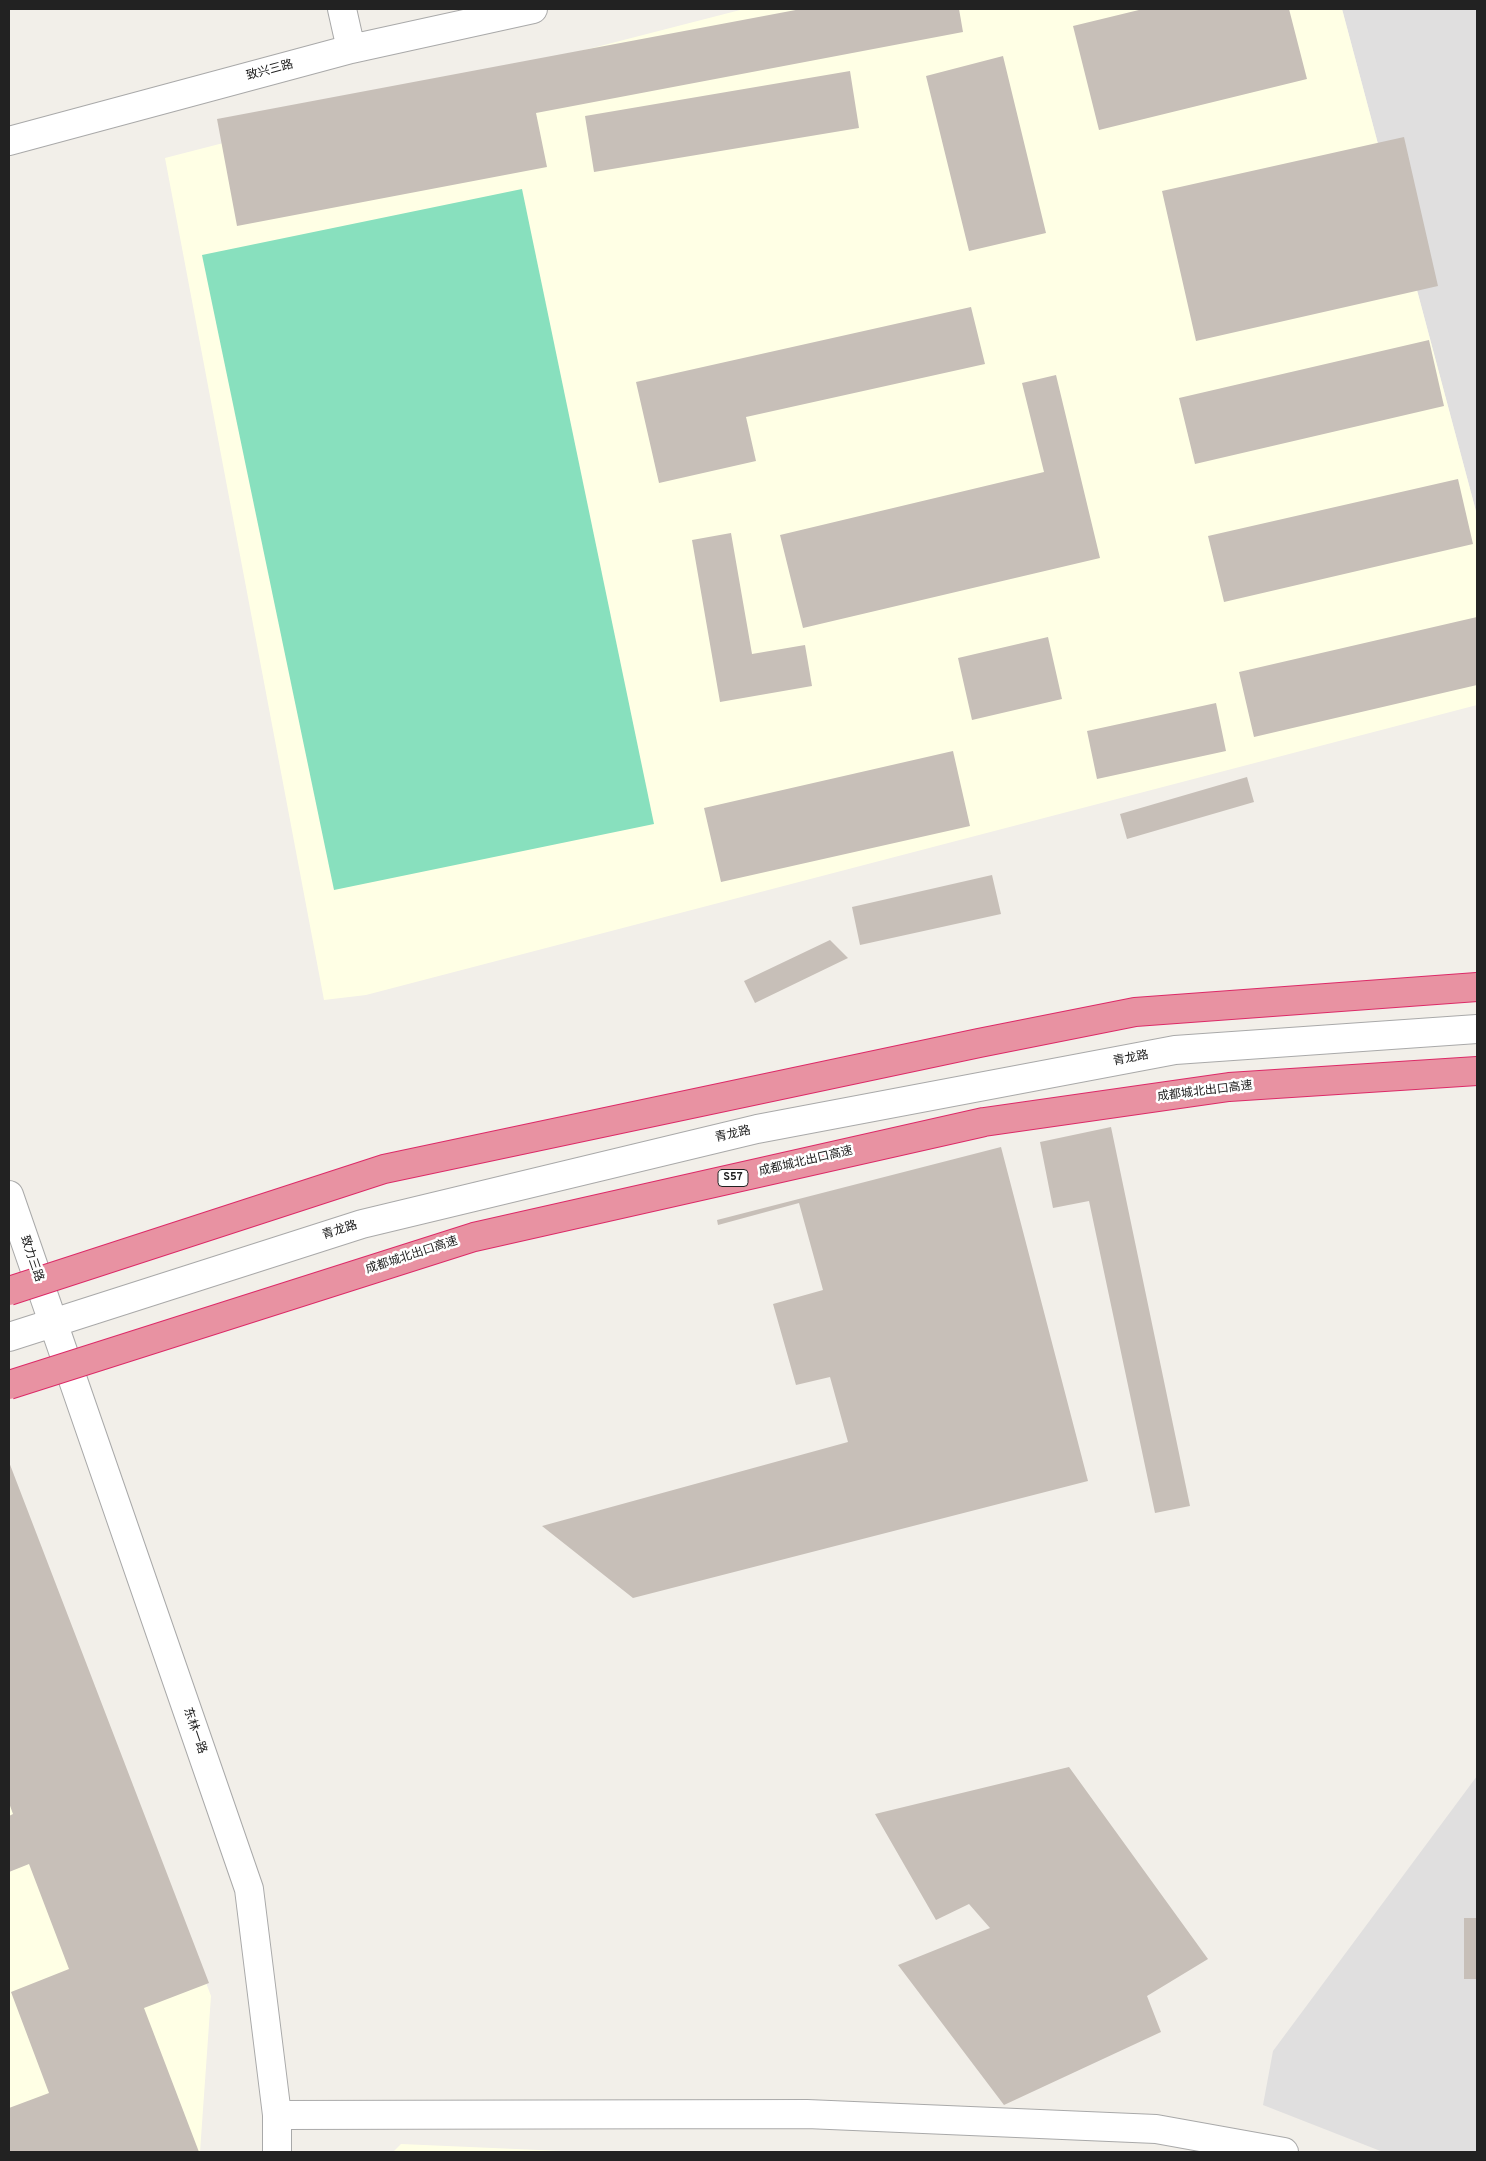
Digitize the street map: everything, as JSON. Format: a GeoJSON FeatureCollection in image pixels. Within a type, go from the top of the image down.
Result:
{"type":"FeatureCollection","features":[{"type":"Feature","properties":{"kind":"highway"},"geometry":{"type":"LineString","coordinates":[[9,1291],[384,1169],[969,1045],[1135,1012],[1477,987]]}},
{"type":"Feature","properties":{"kind":"highway","name":"成都城北出口高速"},"geometry":{"type":"LineString","coordinates":[[9,1385],[474,1237],[984,1122],[1229,1087],[1477,1071]]}},
{"type":"Feature","properties":{"kind":"street"},"geometry":{"type":"LineString","coordinates":[[342,9],[351,50]]}},
{"type":"Feature","properties":{"kind":"street","name":"致兴三路"},"geometry":{"type":"LineString","coordinates":[[9,141],[351,50],[533,9]]}},
{"type":"Feature","properties":{"kind":"street","name":"青龙路"},"geometry":{"type":"LineString","coordinates":[[9,1337],[362,1224],[757,1129],[1175,1050],[1477,1029]]}},
{"type":"Feature","properties":{"kind":"street","name":"致力三路"},"geometry":{"type":"LineString","coordinates":[[9,1195],[53,1323]]}},
{"type":"Feature","properties":{"kind":"street","name":"东林一路"},"geometry":{"type":"LineString","coordinates":[[53,1323],[249,1889],[277,2115],[277,2152]]}},
{"type":"Feature","properties":{"kind":"street"},"geometry":{"type":"LineString","coordinates":[[277,2115],[807,2114],[1156,2129],[1284,2152]]}},
{"type":"Feature","properties":{"kind":"shaded area"},"geometry":{"type":"Polygon","coordinates":[[[744,9],[1342,9],[1477,515],[1477,705],[366,995],[324,1000],[165,158],[744,9]]]}},
{"type":"Feature","properties":{"kind":"shaded area"},"geometry":{"type":"Polygon","coordinates":[[[1342,9],[1477,9],[1477,515],[1342,9]]]}},
{"type":"Feature","properties":{"kind":"shaded area"},"geometry":{"type":"Polygon","coordinates":[[[9,1506],[27,1511],[211,1996],[200,2152],[9,2152],[9,1506]]]}},
{"type":"Feature","properties":{"kind":"shaded area"},"geometry":{"type":"Polygon","coordinates":[[[1477,1776],[1477,2152],[1383,2152],[1263,2105],[1273,2051],[1477,1776]]]}},
{"type":"Feature","properties":{"kind":"shaded area"},"geometry":{"type":"Polygon","coordinates":[[[401,2144],[585,2152],[393,2152],[401,2144]]]}},
{"type":"Feature","properties":{"kind":"green space"},"geometry":{"type":"Polygon","coordinates":[[[522,189],[654,824],[334,890],[202,255],[522,189]]]}},
{"type":"Feature","properties":{"kind":"building"},"geometry":{"type":"Polygon","coordinates":[[[801,9],[959,9],[963,32],[536,113],[547,167],[237,226],[217,119],[801,9]]]}},
{"type":"Feature","properties":{"kind":"building"},"geometry":{"type":"Polygon","coordinates":[[[1143,9],[1289,9],[1307,79],[1099,130],[1073,26],[1143,9]]]}},
{"type":"Feature","properties":{"kind":"building"},"geometry":{"type":"Polygon","coordinates":[[[1003,56],[1046,233],[969,251],[926,76],[1003,56]]]}},
{"type":"Feature","properties":{"kind":"building"},"geometry":{"type":"Polygon","coordinates":[[[850,71],[859,128],[594,172],[585,116],[850,71]]]}},
{"type":"Feature","properties":{"kind":"building"},"geometry":{"type":"Polygon","coordinates":[[[1404,137],[1438,286],[1196,341],[1162,191],[1404,137]]]}},
{"type":"Feature","properties":{"kind":"building"},"geometry":{"type":"Polygon","coordinates":[[[971,307],[985,364],[746,417],[756,461],[659,483],[636,382],[971,307]]]}},
{"type":"Feature","properties":{"kind":"building"},"geometry":{"type":"Polygon","coordinates":[[[1429,340],[1444,406],[1195,464],[1179,398],[1429,340]]]}},
{"type":"Feature","properties":{"kind":"building"},"geometry":{"type":"Polygon","coordinates":[[[1056,375],[1100,558],[803,628],[780,535],[1044,472],[1022,383],[1056,375]]]}},
{"type":"Feature","properties":{"kind":"building"},"geometry":{"type":"Polygon","coordinates":[[[1458,479],[1473,544],[1224,602],[1208,536],[1458,479]]]}},
{"type":"Feature","properties":{"kind":"building"},"geometry":{"type":"Polygon","coordinates":[[[731,533],[752,654],[805,645],[812,686],[720,702],[692,540],[731,533]]]}},
{"type":"Feature","properties":{"kind":"building"},"geometry":{"type":"Polygon","coordinates":[[[1477,617],[1477,685],[1254,737],[1239,672],[1477,617]]]}},
{"type":"Feature","properties":{"kind":"building"},"geometry":{"type":"Polygon","coordinates":[[[1048,637],[1062,699],[972,720],[958,658],[1048,637]]]}},
{"type":"Feature","properties":{"kind":"building"},"geometry":{"type":"Polygon","coordinates":[[[1216,703],[1226,751],[1097,779],[1087,731],[1216,703]]]}},
{"type":"Feature","properties":{"kind":"building"},"geometry":{"type":"Polygon","coordinates":[[[953,751],[970,826],[721,882],[704,808],[953,751]]]}},
{"type":"Feature","properties":{"kind":"building"},"geometry":{"type":"Polygon","coordinates":[[[1247,777],[1254,802],[1127,839],[1120,814],[1247,777]]]}},
{"type":"Feature","properties":{"kind":"building"},"geometry":{"type":"Polygon","coordinates":[[[992,875],[1001,914],[860,945],[852,907],[992,875]]]}},
{"type":"Feature","properties":{"kind":"building"},"geometry":{"type":"Polygon","coordinates":[[[830,940],[848,958],[755,1003],[744,981],[830,940]]]}},
{"type":"Feature","properties":{"kind":"building"},"geometry":{"type":"Polygon","coordinates":[[[1111,1127],[1190,1506],[1155,1513],[1089,1201],[1053,1208],[1040,1142],[1111,1127]]]}},
{"type":"Feature","properties":{"kind":"building"},"geometry":{"type":"Polygon","coordinates":[[[1001,1147],[1088,1481],[633,1598],[542,1526],[848,1442],[830,1377],[796,1385],[773,1304],[823,1290],[799,1203],[718,1225],[717,1220],[1001,1147]]]}},
{"type":"Feature","properties":{"kind":"building"},"geometry":{"type":"Polygon","coordinates":[[[9,1462],[209,1983],[144,2008],[199,2152],[9,2152],[9,2108],[49,2093],[11,1992],[69,1969],[29,1864],[9,1872],[9,1816],[13,1814],[9,1803],[9,1462]]]}},
{"type":"Feature","properties":{"kind":"building"},"geometry":{"type":"Polygon","coordinates":[[[1069,1767],[1208,1959],[1147,1996],[1161,2032],[1004,2105],[898,1965],[990,1928],[969,1904],[936,1920],[875,1814],[1069,1767]]]}},
{"type":"Feature","properties":{"kind":"building"},"geometry":{"type":"Polygon","coordinates":[[[1464,1918],[1477,1918],[1477,1979],[1464,1979],[1464,1918]]]}}]}
